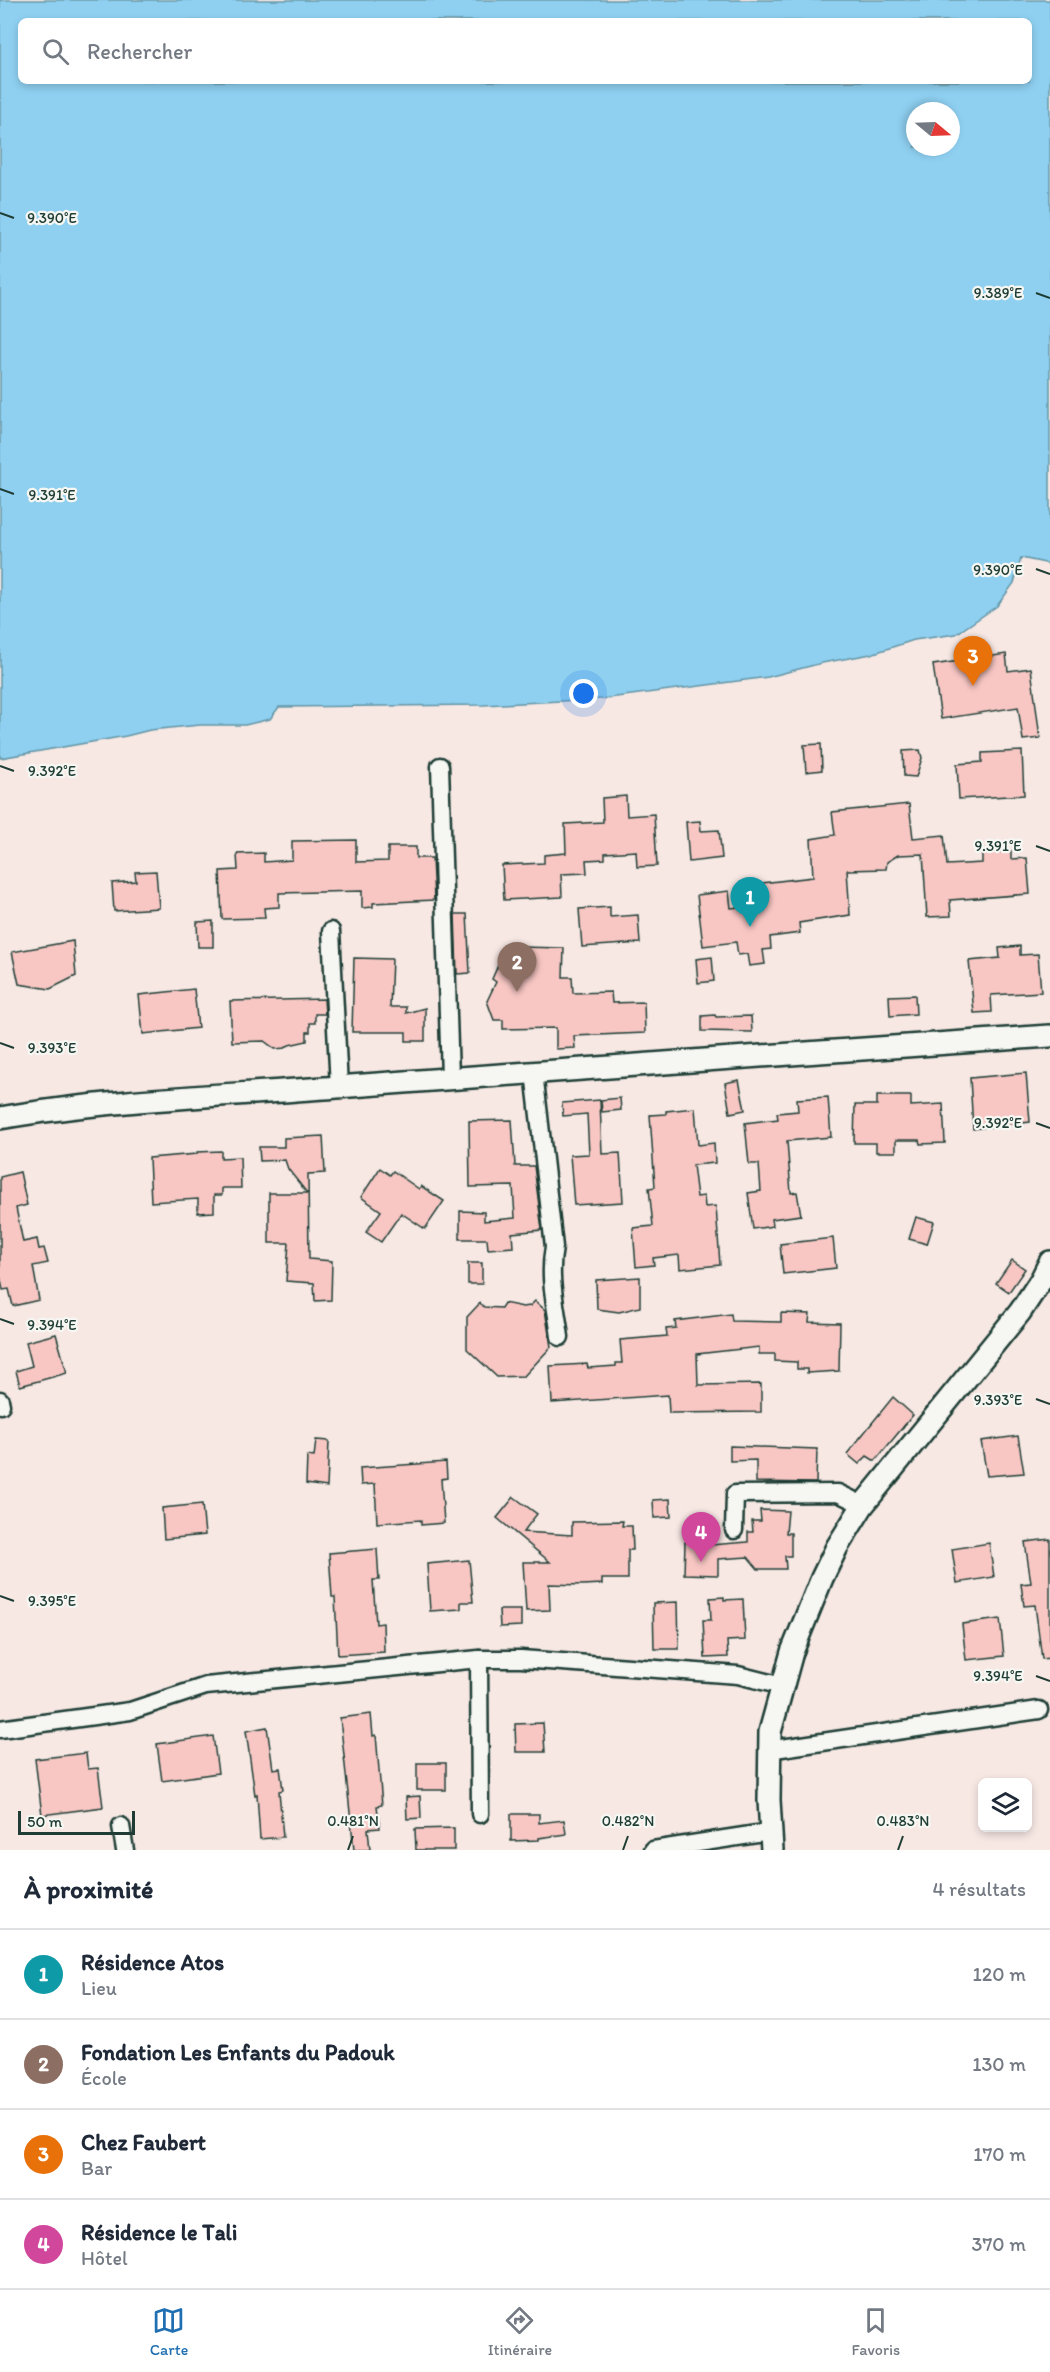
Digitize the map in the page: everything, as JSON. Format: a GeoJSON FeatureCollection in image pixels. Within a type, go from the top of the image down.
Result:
{"type":"FeatureCollection","features":[{"type":"Feature","properties":{"kind":"main road"},"geometry":{"type":"LineString","coordinates":[[0,1118],[166,1100],[450,1077],[1050,1036]]}},
{"type":"Feature","properties":{"kind":"main road"},"geometry":{"type":"LineString","coordinates":[[771,1841],[768,1750],[770,1732],[782,1686],[807,1611],[822,1578],[837,1547],[863,1505],[1014,1320],[1041,1280],[1050,1262]]}},
{"type":"Feature","properties":{"kind":"street"},"geometry":{"type":"LineString","coordinates":[[440,766],[450,1077]]}},
{"type":"Feature","properties":{"kind":"street"},"geometry":{"type":"LineString","coordinates":[[331,931],[339,1087]]}},
{"type":"Feature","properties":{"kind":"street"},"geometry":{"type":"LineString","coordinates":[[534,1072],[554,1247],[551,1258],[551,1285],[560,1337]]}},
{"type":"Feature","properties":{"kind":"street"},"geometry":{"type":"LineString","coordinates":[[734,1530],[735,1494],[838,1493],[863,1505]]}},
{"type":"Feature","properties":{"kind":"street"},"geometry":{"type":"LineString","coordinates":[[0,1729],[130,1711],[206,1686],[478,1659],[521,1659],[738,1675],[782,1686]]}},
{"type":"Feature","properties":{"kind":"street"},"geometry":{"type":"LineString","coordinates":[[478,1659],[480,1814]]}},
{"type":"Feature","properties":{"kind":"street"},"geometry":{"type":"LineString","coordinates":[[768,1750],[1039,1710]]}},
{"type":"Feature","properties":{"kind":"street"},"geometry":{"type":"LineString","coordinates":[[121,1826],[125,1850]]}},
{"type":"Feature","properties":{"kind":"street"},"geometry":{"type":"LineString","coordinates":[[653,1850],[771,1841]]}},
{"type":"Feature","properties":{"kind":"water"},"geometry":{"type":"Polygon","coordinates":[[[0,0],[1050,0],[1050,564],[1021,558],[1014,583],[997,606],[956,634],[914,640],[871,654],[822,663],[768,677],[601,699],[483,705],[279,707],[270,719],[245,725],[200,725],[150,730],[0,758],[0,0]]]}},
{"type":"Feature","properties":{"kind":"building"},"geometry":{"type":"Polygon","coordinates":[[[1006,654],[1008,671],[1031,668],[1040,738],[1023,740],[1018,707],[941,719],[933,665],[1006,654]]]}},
{"type":"Feature","properties":{"kind":"building"},"geometry":{"type":"Polygon","coordinates":[[[821,744],[822,770],[806,772],[804,745],[821,744]]]}},
{"type":"Feature","properties":{"kind":"building"},"geometry":{"type":"Polygon","coordinates":[[[920,750],[922,758],[916,777],[904,776],[903,751],[920,750]]]}},
{"type":"Feature","properties":{"kind":"building"},"geometry":{"type":"Polygon","coordinates":[[[1022,751],[1024,795],[959,799],[957,764],[982,762],[982,753],[1022,751]]]}},
{"type":"Feature","properties":{"kind":"building"},"geometry":{"type":"Polygon","coordinates":[[[626,796],[627,816],[654,814],[657,866],[637,867],[636,851],[605,853],[605,859],[586,860],[587,873],[561,874],[562,897],[504,900],[502,865],[544,863],[544,855],[566,853],[565,824],[603,822],[602,798],[626,796]]]}},
{"type":"Feature","properties":{"kind":"building"},"geometry":{"type":"Polygon","coordinates":[[[909,804],[913,838],[944,835],[947,865],[982,863],[982,853],[1011,851],[1011,859],[1027,858],[1030,894],[950,900],[951,916],[927,917],[923,854],[898,855],[887,862],[886,869],[847,870],[850,915],[799,923],[800,933],[770,937],[771,949],[763,950],[765,964],[749,966],[747,954],[738,955],[736,942],[703,946],[697,895],[729,891],[731,908],[765,904],[762,883],[813,877],[811,839],[835,835],[832,812],[909,804]]]}},
{"type":"Feature","properties":{"kind":"building"},"geometry":{"type":"Polygon","coordinates":[[[700,821],[701,831],[719,830],[722,858],[689,862],[686,822],[700,821]]]}},
{"type":"Feature","properties":{"kind":"building"},"geometry":{"type":"Polygon","coordinates":[[[356,840],[356,862],[388,861],[388,847],[416,847],[416,858],[432,858],[434,900],[373,903],[373,907],[362,908],[362,891],[279,893],[279,907],[264,908],[265,918],[222,919],[220,871],[238,870],[237,854],[264,853],[264,862],[292,860],[292,841],[356,840]]]}},
{"type":"Feature","properties":{"kind":"building"},"geometry":{"type":"Polygon","coordinates":[[[156,871],[159,908],[114,911],[112,883],[136,881],[135,872],[156,871]]]}},
{"type":"Feature","properties":{"kind":"building"},"geometry":{"type":"Polygon","coordinates":[[[610,907],[610,917],[638,915],[640,943],[582,947],[579,909],[610,907]]]}},
{"type":"Feature","properties":{"kind":"building"},"geometry":{"type":"Polygon","coordinates":[[[455,914],[467,914],[470,973],[457,974],[455,914]]]}},
{"type":"Feature","properties":{"kind":"building"},"geometry":{"type":"Polygon","coordinates":[[[213,921],[213,947],[198,947],[197,922],[213,921]]]}},
{"type":"Feature","properties":{"kind":"building"},"geometry":{"type":"Polygon","coordinates":[[[73,941],[76,976],[50,989],[19,984],[12,952],[73,941]]]}},
{"type":"Feature","properties":{"kind":"building"},"geometry":{"type":"Polygon","coordinates":[[[1020,946],[1020,955],[1038,954],[1041,992],[991,995],[992,1012],[974,1013],[969,961],[1000,958],[999,948],[1020,946]]]}},
{"type":"Feature","properties":{"kind":"building"},"geometry":{"type":"Polygon","coordinates":[[[519,947],[564,948],[563,977],[572,977],[573,993],[611,992],[612,1003],[644,1002],[645,1033],[574,1036],[575,1048],[556,1049],[556,1028],[503,1029],[503,1020],[494,1020],[487,1001],[496,982],[492,979],[499,963],[518,972],[519,947]]]}},
{"type":"Feature","properties":{"kind":"building"},"geometry":{"type":"Polygon","coordinates":[[[712,957],[714,981],[698,983],[696,959],[712,957]]]}},
{"type":"Feature","properties":{"kind":"building"},"geometry":{"type":"Polygon","coordinates":[[[354,958],[392,959],[390,1007],[406,1007],[406,1013],[425,1008],[425,1041],[406,1041],[406,1032],[352,1032],[354,958]]]}},
{"type":"Feature","properties":{"kind":"building"},"geometry":{"type":"Polygon","coordinates":[[[194,989],[198,1028],[143,1034],[139,995],[194,989]]]}},
{"type":"Feature","properties":{"kind":"building"},"geometry":{"type":"Polygon","coordinates":[[[915,995],[916,1014],[890,1016],[889,996],[915,995]]]}},
{"type":"Feature","properties":{"kind":"building"},"geometry":{"type":"Polygon","coordinates":[[[324,999],[325,1014],[315,1014],[315,1023],[310,1023],[310,1032],[307,1032],[307,1041],[275,1049],[264,1041],[232,1042],[230,1001],[324,999]]]}},
{"type":"Feature","properties":{"kind":"building"},"geometry":{"type":"Polygon","coordinates":[[[715,1015],[716,1017],[751,1016],[752,1032],[702,1031],[702,1016],[715,1015]]]}},
{"type":"Feature","properties":{"kind":"building"},"geometry":{"type":"Polygon","coordinates":[[[1026,1073],[1030,1122],[973,1129],[970,1078],[1026,1073]]]}},
{"type":"Feature","properties":{"kind":"building"},"geometry":{"type":"Polygon","coordinates":[[[739,1080],[745,1110],[730,1113],[725,1083],[739,1080]]]}},
{"type":"Feature","properties":{"kind":"building"},"geometry":{"type":"Polygon","coordinates":[[[877,1096],[911,1096],[911,1106],[943,1104],[945,1143],[920,1144],[919,1140],[896,1140],[896,1152],[876,1152],[876,1143],[854,1143],[855,1105],[877,1105],[877,1096]]]}},
{"type":"Feature","properties":{"kind":"building"},"geometry":{"type":"Polygon","coordinates":[[[828,1097],[831,1137],[787,1141],[791,1193],[797,1192],[801,1215],[772,1219],[773,1226],[753,1229],[748,1193],[761,1191],[759,1164],[749,1164],[745,1123],[778,1119],[777,1113],[798,1111],[797,1099],[828,1097]]]}},
{"type":"Feature","properties":{"kind":"building"},"geometry":{"type":"Polygon","coordinates":[[[620,1098],[621,1110],[602,1112],[601,1100],[620,1098]]]}},
{"type":"Feature","properties":{"kind":"building"},"geometry":{"type":"Polygon","coordinates":[[[600,1100],[602,1154],[620,1153],[623,1202],[574,1205],[570,1155],[589,1154],[587,1114],[563,1116],[562,1103],[600,1100]]]}},
{"type":"Feature","properties":{"kind":"building"},"geometry":{"type":"Polygon","coordinates":[[[695,1108],[698,1145],[714,1143],[715,1163],[693,1165],[697,1197],[704,1196],[705,1207],[716,1206],[720,1265],[680,1269],[679,1255],[653,1258],[654,1265],[636,1267],[633,1228],[653,1226],[649,1188],[655,1187],[650,1115],[695,1108]]]}},
{"type":"Feature","properties":{"kind":"building"},"geometry":{"type":"Polygon","coordinates":[[[512,1120],[515,1166],[534,1166],[542,1230],[512,1233],[513,1247],[488,1249],[487,1239],[460,1239],[460,1211],[484,1212],[484,1221],[515,1218],[513,1186],[470,1187],[469,1121],[512,1120]]]}},
{"type":"Feature","properties":{"kind":"building"},"geometry":{"type":"Polygon","coordinates":[[[323,1136],[325,1173],[308,1174],[309,1259],[332,1261],[331,1300],[315,1301],[314,1283],[286,1281],[289,1243],[269,1243],[269,1193],[307,1193],[288,1169],[285,1160],[260,1161],[259,1147],[284,1147],[284,1138],[323,1136]]]}},
{"type":"Feature","properties":{"kind":"building"},"geometry":{"type":"Polygon","coordinates":[[[221,1151],[221,1158],[240,1157],[241,1188],[222,1188],[222,1195],[214,1195],[214,1212],[198,1213],[198,1199],[151,1202],[149,1158],[221,1151]]]}},
{"type":"Feature","properties":{"kind":"building"},"geometry":{"type":"Polygon","coordinates":[[[380,1168],[390,1175],[393,1171],[419,1189],[421,1186],[444,1201],[425,1229],[401,1213],[381,1242],[366,1232],[381,1211],[361,1197],[380,1168]]]}},
{"type":"Feature","properties":{"kind":"building"},"geometry":{"type":"Polygon","coordinates":[[[20,1172],[27,1205],[16,1208],[23,1242],[37,1239],[39,1249],[44,1248],[48,1263],[33,1266],[39,1300],[13,1306],[9,1289],[3,1290],[0,1276],[0,1177],[20,1172]]]}},
{"type":"Feature","properties":{"kind":"building"},"geometry":{"type":"Polygon","coordinates":[[[916,1217],[934,1222],[927,1244],[909,1239],[916,1217]]]}},
{"type":"Feature","properties":{"kind":"building"},"geometry":{"type":"Polygon","coordinates":[[[833,1238],[836,1268],[783,1274],[780,1244],[833,1238]]]}},
{"type":"Feature","properties":{"kind":"building"},"geometry":{"type":"Polygon","coordinates":[[[1012,1260],[1025,1269],[1009,1292],[996,1283],[1012,1260]]]}},
{"type":"Feature","properties":{"kind":"building"},"geometry":{"type":"Polygon","coordinates":[[[468,1263],[482,1263],[482,1284],[468,1284],[468,1263]]]}},
{"type":"Feature","properties":{"kind":"building"},"geometry":{"type":"Polygon","coordinates":[[[640,1277],[640,1307],[619,1312],[597,1309],[596,1280],[640,1277]]]}},
{"type":"Feature","properties":{"kind":"building"},"geometry":{"type":"Polygon","coordinates":[[[535,1301],[545,1310],[551,1347],[524,1376],[497,1377],[467,1349],[467,1317],[480,1303],[484,1307],[501,1308],[504,1303],[523,1307],[530,1306],[535,1301]]]}},
{"type":"Feature","properties":{"kind":"building"},"geometry":{"type":"Polygon","coordinates":[[[781,1313],[810,1314],[809,1322],[840,1323],[839,1371],[807,1373],[807,1369],[797,1369],[797,1362],[775,1361],[775,1354],[759,1354],[759,1347],[697,1354],[698,1385],[761,1384],[761,1412],[669,1413],[668,1395],[552,1403],[550,1366],[587,1364],[588,1368],[616,1366],[616,1363],[622,1363],[620,1340],[667,1336],[666,1329],[676,1328],[675,1321],[731,1314],[732,1321],[781,1322],[781,1313]]]}},
{"type":"Feature","properties":{"kind":"building"},"geometry":{"type":"Polygon","coordinates":[[[56,1334],[67,1373],[20,1386],[16,1371],[32,1366],[26,1342],[56,1334]]]}},
{"type":"Feature","properties":{"kind":"building"},"geometry":{"type":"Polygon","coordinates":[[[893,1397],[913,1415],[875,1461],[867,1456],[859,1464],[847,1454],[893,1397]]]}},
{"type":"Feature","properties":{"kind":"building"},"geometry":{"type":"Polygon","coordinates":[[[1018,1436],[1024,1473],[987,1476],[981,1441],[1018,1436]]]}},
{"type":"Feature","properties":{"kind":"building"},"geometry":{"type":"Polygon","coordinates":[[[316,1440],[329,1441],[327,1487],[306,1484],[307,1456],[314,1457],[316,1440]]]}},
{"type":"Feature","properties":{"kind":"building"},"geometry":{"type":"Polygon","coordinates":[[[730,1446],[817,1449],[816,1483],[756,1482],[756,1460],[730,1461],[730,1446]]]}},
{"type":"Feature","properties":{"kind":"building"},"geometry":{"type":"Polygon","coordinates":[[[446,1462],[447,1478],[441,1479],[444,1523],[421,1525],[421,1520],[377,1523],[375,1484],[361,1485],[360,1468],[446,1462]]]}},
{"type":"Feature","properties":{"kind":"building"},"geometry":{"type":"Polygon","coordinates":[[[514,1497],[537,1514],[523,1532],[572,1535],[572,1522],[623,1521],[622,1526],[632,1526],[633,1550],[628,1550],[628,1579],[602,1579],[602,1584],[549,1584],[550,1610],[526,1611],[523,1562],[550,1562],[497,1518],[514,1497]]]}},
{"type":"Feature","properties":{"kind":"building"},"geometry":{"type":"Polygon","coordinates":[[[670,1499],[671,1517],[654,1518],[653,1500],[670,1499]]]}},
{"type":"Feature","properties":{"kind":"building"},"geometry":{"type":"Polygon","coordinates":[[[202,1504],[205,1535],[164,1539],[162,1508],[202,1504]]]}},
{"type":"Feature","properties":{"kind":"building"},"geometry":{"type":"Polygon","coordinates":[[[760,1510],[788,1511],[786,1533],[791,1533],[791,1556],[785,1556],[786,1569],[758,1569],[748,1557],[718,1559],[718,1575],[684,1574],[685,1542],[710,1542],[710,1545],[748,1542],[748,1532],[753,1532],[752,1521],[761,1521],[760,1510]]]}},
{"type":"Feature","properties":{"kind":"building"},"geometry":{"type":"Polygon","coordinates":[[[1050,1539],[1050,1658],[1042,1659],[1035,1605],[1024,1606],[1021,1584],[1031,1583],[1025,1542],[1050,1539]]]}},
{"type":"Feature","properties":{"kind":"building"},"geometry":{"type":"Polygon","coordinates":[[[989,1543],[994,1577],[957,1583],[952,1549],[989,1543]]]}},
{"type":"Feature","properties":{"kind":"building"},"geometry":{"type":"Polygon","coordinates":[[[377,1549],[379,1580],[373,1580],[376,1624],[383,1623],[384,1652],[338,1655],[335,1597],[332,1597],[329,1553],[377,1549]]]}},
{"type":"Feature","properties":{"kind":"building"},"geometry":{"type":"Polygon","coordinates":[[[469,1560],[473,1602],[461,1602],[461,1609],[430,1611],[427,1564],[469,1560]]]}},
{"type":"Feature","properties":{"kind":"building"},"geometry":{"type":"Polygon","coordinates":[[[724,1597],[724,1600],[743,1599],[745,1640],[727,1641],[728,1657],[705,1658],[703,1620],[711,1620],[710,1598],[724,1597]]]}},
{"type":"Feature","properties":{"kind":"building"},"geometry":{"type":"Polygon","coordinates":[[[678,1602],[679,1649],[654,1649],[653,1603],[678,1602]]]}},
{"type":"Feature","properties":{"kind":"building"},"geometry":{"type":"Polygon","coordinates":[[[499,1610],[521,1610],[521,1626],[500,1627],[499,1610]]]}},
{"type":"Feature","properties":{"kind":"building"},"geometry":{"type":"Polygon","coordinates":[[[1000,1619],[1004,1656],[966,1660],[962,1624],[1000,1619]]]}},
{"type":"Feature","properties":{"kind":"building"},"geometry":{"type":"Polygon","coordinates":[[[371,1714],[373,1736],[376,1735],[382,1805],[377,1806],[380,1828],[368,1829],[370,1850],[354,1850],[340,1718],[371,1714]]]}},
{"type":"Feature","properties":{"kind":"building"},"geometry":{"type":"Polygon","coordinates":[[[543,1723],[545,1752],[516,1752],[515,1724],[543,1723]]]}},
{"type":"Feature","properties":{"kind":"building"},"geometry":{"type":"Polygon","coordinates":[[[267,1727],[273,1769],[280,1768],[283,1790],[279,1791],[283,1837],[260,1839],[257,1794],[255,1795],[246,1731],[267,1727]]]}},
{"type":"Feature","properties":{"kind":"building"},"geometry":{"type":"Polygon","coordinates":[[[213,1736],[218,1773],[162,1781],[157,1744],[213,1736]]]}},
{"type":"Feature","properties":{"kind":"building"},"geometry":{"type":"Polygon","coordinates":[[[86,1753],[88,1769],[98,1768],[103,1807],[42,1815],[35,1759],[86,1753]]]}},
{"type":"Feature","properties":{"kind":"building"},"geometry":{"type":"Polygon","coordinates":[[[417,1763],[446,1763],[446,1790],[417,1790],[417,1763]]]}},
{"type":"Feature","properties":{"kind":"building"},"geometry":{"type":"Polygon","coordinates":[[[420,1796],[421,1818],[407,1819],[406,1797],[420,1796]]]}},
{"type":"Feature","properties":{"kind":"building"},"geometry":{"type":"Polygon","coordinates":[[[511,1814],[539,1814],[539,1823],[564,1820],[566,1834],[539,1838],[539,1840],[511,1841],[511,1814]]]}},
{"type":"Feature","properties":{"kind":"building"},"geometry":{"type":"Polygon","coordinates":[[[454,1828],[454,1850],[416,1850],[415,1829],[454,1828]]]}},
{"type":"Feature","properties":{"kind":"place","name":"Chez Faubert"},"geometry":{"type":"Point","coordinates":[973,686]}},
{"type":"Feature","properties":{"kind":"place","name":"Résidence Atos"},"geometry":{"type":"Point","coordinates":[750,927]}},
{"type":"Feature","properties":{"kind":"place","name":"Fondation Les Enfants du Padouk"},"geometry":{"type":"Point","coordinates":[517,992]}},
{"type":"Feature","properties":{"kind":"place","name":"Résidence le Tali"},"geometry":{"type":"Point","coordinates":[701,1562]}}]}
